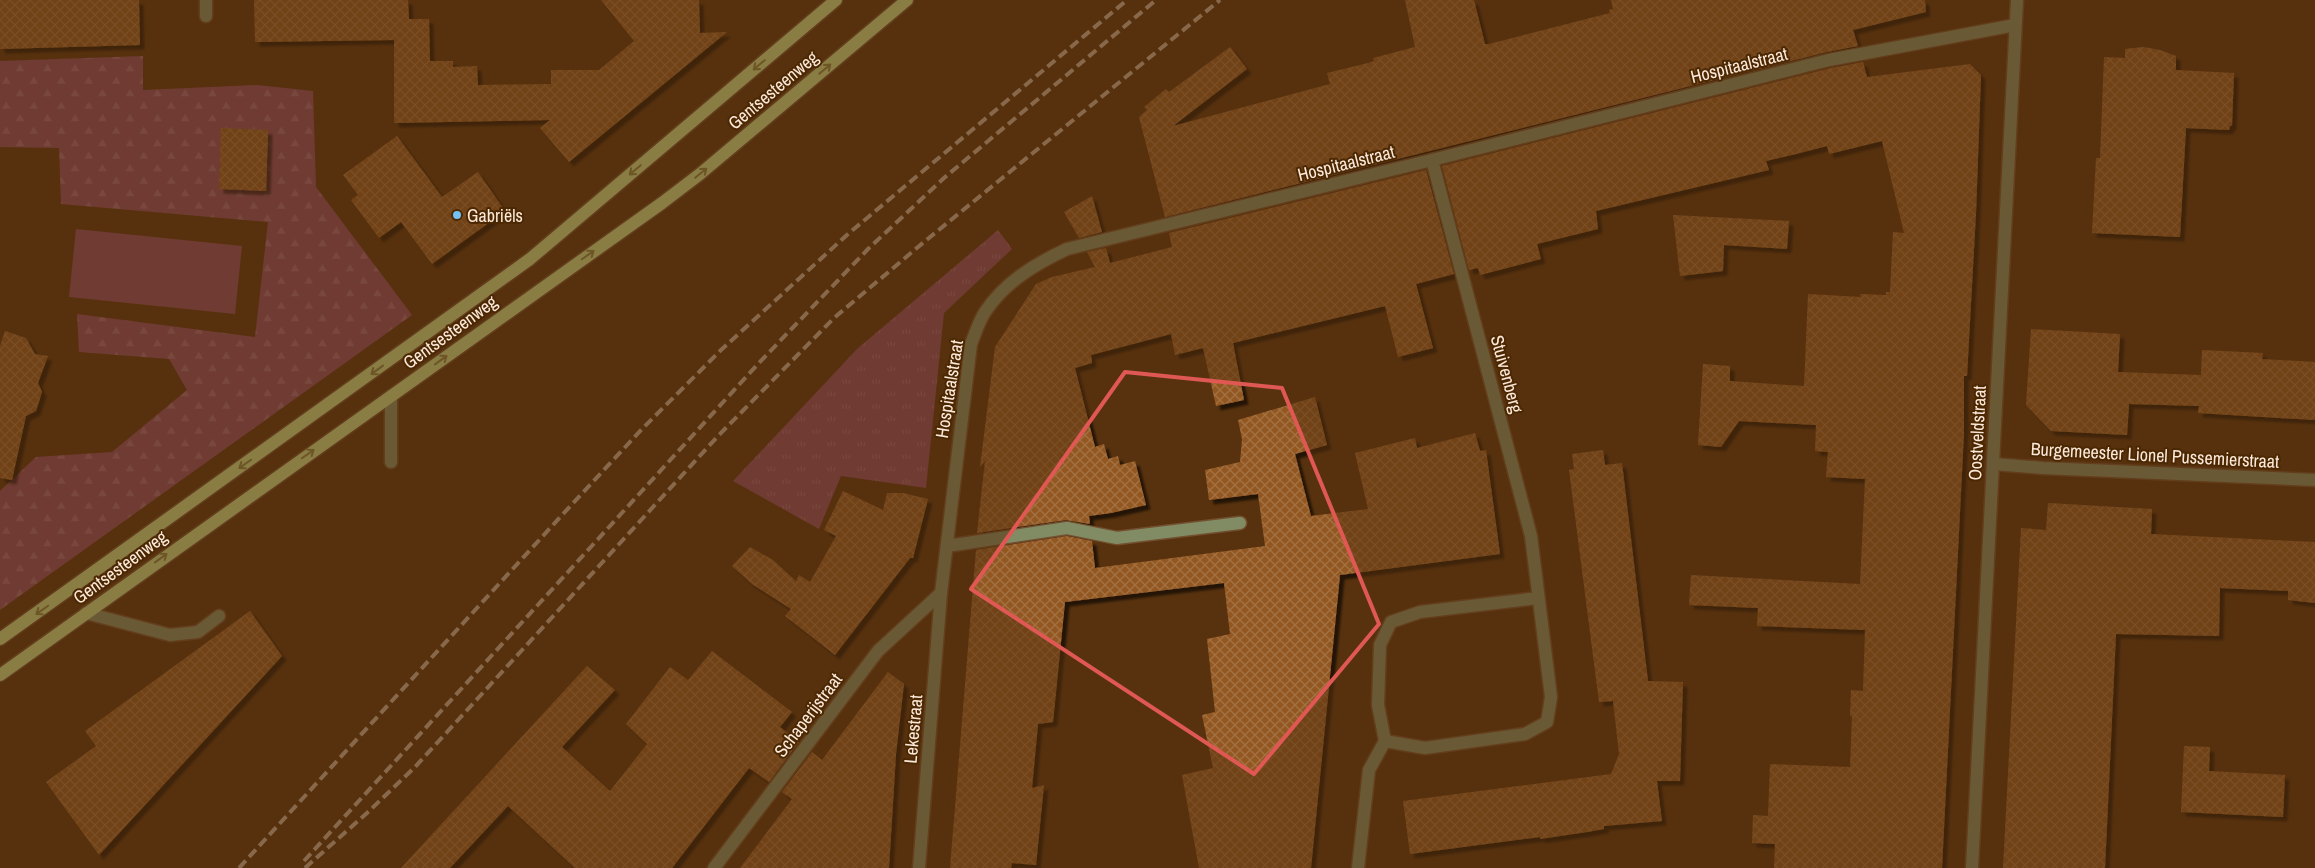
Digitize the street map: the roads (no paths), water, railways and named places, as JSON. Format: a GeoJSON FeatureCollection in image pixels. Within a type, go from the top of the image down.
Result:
{"type":"FeatureCollection","features":[{"type":"Feature","properties":{"kind":"main road","name":"Gentsesteenweg"},"geometry":{"type":"LineString","coordinates":[[0,640],[530,259],[836,0]]}},
{"type":"Feature","properties":{"kind":"main road","name":"Gentsesteenweg"},"geometry":{"type":"LineString","coordinates":[[0,675],[692,180],[907,0]]}},
{"type":"Feature","properties":{"kind":"street"},"geometry":{"type":"LineString","coordinates":[[206,0],[206,16]]}},
{"type":"Feature","properties":{"kind":"street","name":"Oostveldstraat"},"geometry":{"type":"LineString","coordinates":[[1972,868],[2017,0]]}},
{"type":"Feature","properties":{"kind":"street","name":"Hospitaalstraat"},"geometry":{"type":"LineString","coordinates":[[941,593],[971,344],[984,313],[1008,284],[1038,262],[1067,249],[1829,60],[2015,25]]}},
{"type":"Feature","properties":{"kind":"street","name":"Stuivenberg"},"geometry":{"type":"LineString","coordinates":[[1385,741],[1424,748],[1525,734],[1548,722],[1551,697],[1531,536],[1432,160]]}},
{"type":"Feature","properties":{"kind":"street"},"geometry":{"type":"LineString","coordinates":[[391,396],[391,462]]}},
{"type":"Feature","properties":{"kind":"street","name":"Burgemeester Lionel Pussemierstraat"},"geometry":{"type":"LineString","coordinates":[[1994,464],[2043,468],[2315,480]]}},
{"type":"Feature","properties":{"kind":"street"},"geometry":{"type":"LineString","coordinates":[[947,546],[1067,528],[1116,538],[1240,523]]}},
{"type":"Feature","properties":{"kind":"street","name":"Schaperijstraat"},"geometry":{"type":"LineString","coordinates":[[714,868],[878,652],[941,593]]}},
{"type":"Feature","properties":{"kind":"street","name":"Lekestraat"},"geometry":{"type":"LineString","coordinates":[[919,868],[941,593]]}},
{"type":"Feature","properties":{"kind":"street"},"geometry":{"type":"LineString","coordinates":[[1358,868],[1369,770],[1385,741],[1378,704],[1380,645],[1391,622],[1420,612],[1538,598]]}},
{"type":"Feature","properties":{"kind":"street"},"geometry":{"type":"LineString","coordinates":[[86,613],[170,635],[198,632],[219,616]]}},
{"type":"Feature","properties":{"kind":"railway"},"geometry":{"type":"LineString","coordinates":[[239,868],[642,429],[721,350],[848,234],[1127,0]]}},
{"type":"Feature","properties":{"kind":"railway"},"geometry":{"type":"LineString","coordinates":[[304,861],[757,365],[868,249],[944,178],[1156,0]]}},
{"type":"Feature","properties":{"kind":"railway"},"geometry":{"type":"LineString","coordinates":[[305,868],[415,767],[718,436],[834,318],[1220,0]]}},
{"type":"Feature","properties":{"kind":"place","name":"Gabriëls"},"geometry":{"type":"Point","coordinates":[457,215]}}]}
